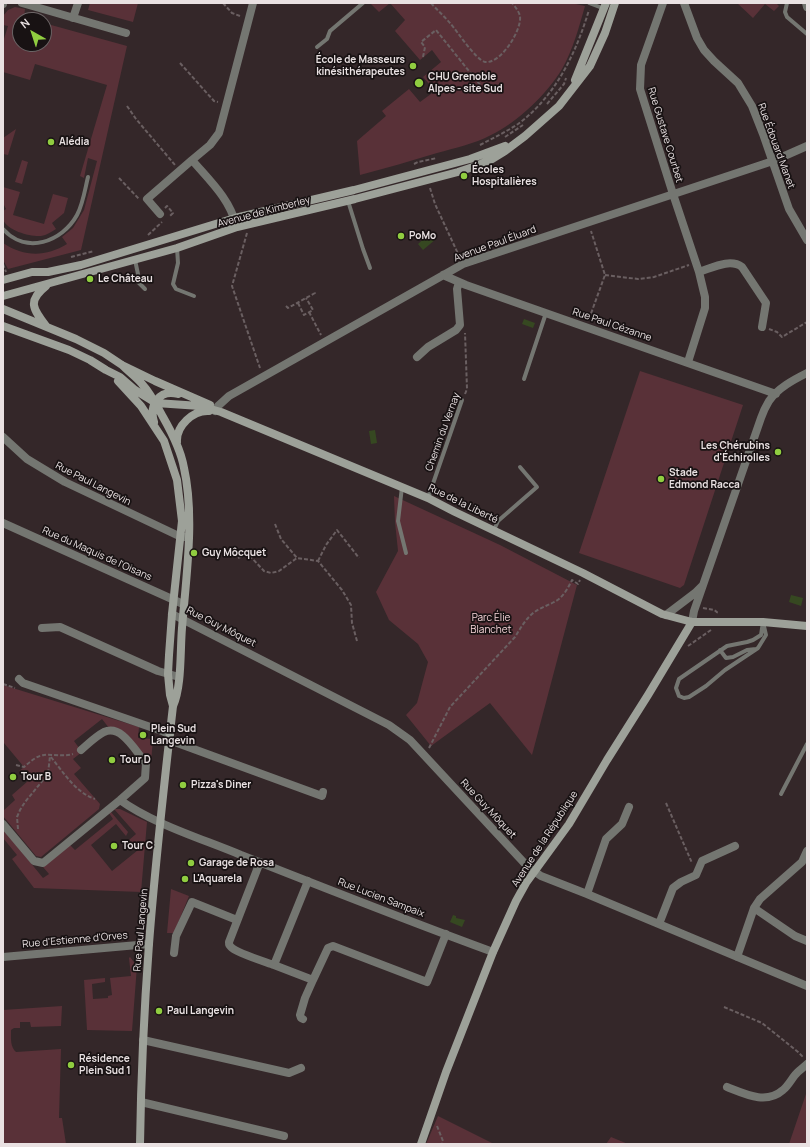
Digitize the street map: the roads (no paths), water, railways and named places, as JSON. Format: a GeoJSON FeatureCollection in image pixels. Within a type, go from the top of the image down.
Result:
{"type":"FeatureCollection","features":[{"type":"Feature","properties":{"kind":"street"},"geometry":{"type":"LineString","coordinates":[[22,3],[126,33]]}},
{"type":"Feature","properties":{"kind":"street"},"geometry":{"type":"LineString","coordinates":[[73,18],[78,3]]}},
{"type":"Feature","properties":{"kind":"street"},"geometry":{"type":"LineString","coordinates":[[160,214],[147,199],[210,145],[219,133],[253,3]]}},
{"type":"Feature","properties":{"kind":"street","name":"Avenue de Kimberley"},"geometry":{"type":"LineString","coordinates":[[3,296],[177,248],[237,227],[348,201],[476,166],[492,159],[525,136],[559,106],[590,66],[605,33],[614,3]]}},
{"type":"Feature","properties":{"kind":"street","name":"Rue Gustave Courbet"},"geometry":{"type":"LineString","coordinates":[[663,3],[641,65],[640,88],[704,290],[705,302],[688,362]]}},
{"type":"Feature","properties":{"kind":"street","name":"Rue Édouard Manet"},"geometry":{"type":"LineString","coordinates":[[684,3],[697,38],[704,50],[738,82],[752,106],[789,209],[807,240]]}},
{"type":"Feature","properties":{"kind":"street"},"geometry":{"type":"LineString","coordinates":[[806,3],[807,7]]}},
{"type":"Feature","properties":{"kind":"street","name":"Avenue de Kimberley"},"geometry":{"type":"LineString","coordinates":[[570,90],[605,6]]}},
{"type":"Feature","properties":{"kind":"street","name":"Avenue de Kimberley"},"geometry":{"type":"LineString","coordinates":[[3,280],[32,272],[48,272],[104,258],[235,218],[354,190],[470,159],[497,150],[525,136]]}},
{"type":"Feature","properties":{"kind":"street","name":"Avenue Paul Éluard"},"geometry":{"type":"LineString","coordinates":[[217,410],[229,396],[463,264],[773,161],[807,146]]}},
{"type":"Feature","properties":{"kind":"street"},"geometry":{"type":"LineString","coordinates":[[192,160],[224,197],[235,218],[237,227]]}},
{"type":"Feature","properties":{"kind":"street"},"geometry":{"type":"LineString","coordinates":[[699,272],[728,263],[738,264],[742,267],[766,303],[762,327]]}},
{"type":"Feature","properties":{"kind":"street"},"geometry":{"type":"LineString","coordinates":[[3,285],[48,272]]}},
{"type":"Feature","properties":{"kind":"street","name":"Rue Paul Cézanne"},"geometry":{"type":"LineString","coordinates":[[443,275],[459,282],[776,394]]}},
{"type":"Feature","properties":{"kind":"street"},"geometry":{"type":"LineString","coordinates":[[417,357],[428,347],[456,330],[460,325],[457,289],[459,282]]}},
{"type":"Feature","properties":{"kind":"street"},"geometry":{"type":"LineString","coordinates":[[46,326],[37,315],[34,299],[37,293],[51,283]]}},
{"type":"Feature","properties":{"kind":"street"},"geometry":{"type":"LineString","coordinates":[[3,309],[97,349],[122,366]]}},
{"type":"Feature","properties":{"kind":"street"},"geometry":{"type":"LineString","coordinates":[[3,326],[69,350],[106,370]]}},
{"type":"Feature","properties":{"kind":"street","name":"Rue de la Liberté"},"geometry":{"type":"LineString","coordinates":[[122,366],[194,398],[217,410],[428,498],[454,512],[583,573],[662,614],[692,622]]}},
{"type":"Feature","properties":{"kind":"street","name":"Rue Paul Langevin"},"geometry":{"type":"LineString","coordinates":[[122,366],[143,384],[156,403],[174,436],[184,467],[189,503],[172,614],[168,674],[170,695],[173,706]]}},
{"type":"Feature","properties":{"kind":"street","name":"Rue de la Liberté"},"geometry":{"type":"LineString","coordinates":[[106,370],[120,377],[135,390],[156,403],[200,406],[217,410]]}},
{"type":"Feature","properties":{"kind":"street","name":"Rue Paul Langevin"},"geometry":{"type":"LineString","coordinates":[[106,370],[141,406],[164,441],[177,480],[185,537],[183,618],[179,677],[177,697],[173,706],[169,738],[149,944],[140,1144]]}},
{"type":"Feature","properties":{"kind":"street"},"geometry":{"type":"LineString","coordinates":[[807,373],[790,381],[776,394],[770,400],[760,418],[694,611],[692,622],[762,622],[807,626]]}},
{"type":"Feature","properties":{"kind":"street","name":"Rue de la Liberté"},"geometry":{"type":"LineString","coordinates":[[156,403],[158,399],[168,392],[194,398]]}},
{"type":"Feature","properties":{"kind":"street"},"geometry":{"type":"LineString","coordinates":[[155,426],[152,416],[156,403]]}},
{"type":"Feature","properties":{"kind":"street"},"geometry":{"type":"LineString","coordinates":[[177,447],[177,437],[180,428],[185,423],[195,414],[203,410],[217,410]]}},
{"type":"Feature","properties":{"kind":"street","name":"Rue Paul Langevin"},"geometry":{"type":"LineString","coordinates":[[3,437],[27,459],[65,482],[185,537]]}},
{"type":"Feature","properties":{"kind":"street","name":"Rue du Maquis de l'Oisans"},"geometry":{"type":"LineString","coordinates":[[3,523],[174,598],[183,604]]}},
{"type":"Feature","properties":{"kind":"street"},"geometry":{"type":"LineString","coordinates":[[666,615],[695,593],[705,582]]}},
{"type":"Feature","properties":{"kind":"street","name":"Rue Guy Môquet"},"geometry":{"type":"LineString","coordinates":[[172,614],[183,618],[389,725],[410,740],[528,867],[541,876],[807,986]]}},
{"type":"Feature","properties":{"kind":"street","name":"Avenue de la République"},"geometry":{"type":"LineString","coordinates":[[421,1144],[449,1065],[493,952],[516,901],[526,883],[569,824],[692,622]]}},
{"type":"Feature","properties":{"kind":"street"},"geometry":{"type":"LineString","coordinates":[[42,628],[60,628],[168,674],[179,677]]}},
{"type":"Feature","properties":{"kind":"street"},"geometry":{"type":"LineString","coordinates":[[19,679],[23,684],[162,731],[169,738],[322,796],[323,792]]}},
{"type":"Feature","properties":{"kind":"street"},"geometry":{"type":"LineString","coordinates":[[3,824],[34,861],[43,863],[145,778],[146,763],[121,732],[112,730],[102,733],[81,750]]}},
{"type":"Feature","properties":{"kind":"street"},"geometry":{"type":"LineString","coordinates":[[120,800],[131,808],[160,822]]}},
{"type":"Feature","properties":{"kind":"street"},"geometry":{"type":"LineString","coordinates":[[586,894],[606,839],[622,824],[629,807]]}},
{"type":"Feature","properties":{"kind":"street","name":"Rue Lucien Sampaix"},"geometry":{"type":"LineString","coordinates":[[160,822],[493,952]]}},
{"type":"Feature","properties":{"kind":"street"},"geometry":{"type":"LineString","coordinates":[[659,924],[673,888],[681,882],[696,875],[702,862],[735,846]]}},
{"type":"Feature","properties":{"kind":"street"},"geometry":{"type":"LineString","coordinates":[[737,957],[754,908],[760,899],[802,862],[807,850]]}},
{"type":"Feature","properties":{"kind":"street"},"geometry":{"type":"LineString","coordinates":[[260,862],[237,920],[229,946],[232,949],[313,980]]}},
{"type":"Feature","properties":{"kind":"street"},"geometry":{"type":"LineString","coordinates":[[274,965],[308,881]]}},
{"type":"Feature","properties":{"kind":"street"},"geometry":{"type":"LineString","coordinates":[[174,953],[176,936],[192,902],[237,920]]}},
{"type":"Feature","properties":{"kind":"street"},"geometry":{"type":"LineString","coordinates":[[754,908],[795,936],[807,941]]}},
{"type":"Feature","properties":{"kind":"street"},"geometry":{"type":"LineString","coordinates":[[303,1019],[300,1015],[305,998],[328,948],[332,946],[427,982],[446,934]]}},
{"type":"Feature","properties":{"kind":"street","name":"Rue d'Estienne d'Orves"},"geometry":{"type":"LineString","coordinates":[[3,957],[149,944]]}},
{"type":"Feature","properties":{"kind":"street"},"geometry":{"type":"LineString","coordinates":[[144,1040],[289,1073],[300,1068]]}},
{"type":"Feature","properties":{"kind":"street"},"geometry":{"type":"LineString","coordinates":[[727,1087],[752,1097],[769,1097],[783,1090],[795,1075],[807,1064]]}},
{"type":"Feature","properties":{"kind":"street"},"geometry":{"type":"LineString","coordinates":[[141,1102],[284,1136]]}},
{"type":"Feature","properties":{"kind":"lane"},"geometry":{"type":"LineString","coordinates":[[317,47],[327,39],[330,31],[363,3]]}},
{"type":"Feature","properties":{"kind":"lane"},"geometry":{"type":"LineString","coordinates":[[590,4],[605,6],[614,3]]}},
{"type":"Feature","properties":{"kind":"lane"},"geometry":{"type":"LineString","coordinates":[[787,3],[785,12],[787,17],[807,34]]}},
{"type":"Feature","properties":{"kind":"lane"},"geometry":{"type":"LineString","coordinates":[[3,229],[15,238],[26,242],[39,243],[60,235],[78,214],[88,177]]}},
{"type":"Feature","properties":{"kind":"lane"},"geometry":{"type":"LineString","coordinates":[[348,201],[362,249],[370,268]]}},
{"type":"Feature","properties":{"kind":"lane"},"geometry":{"type":"LineString","coordinates":[[177,248],[178,263],[173,284],[176,289],[194,296]]}},
{"type":"Feature","properties":{"kind":"lane"},"geometry":{"type":"LineString","coordinates":[[134,260],[138,274],[137,281],[145,289]]}},
{"type":"Feature","properties":{"kind":"lane"},"geometry":{"type":"LineString","coordinates":[[524,379],[546,313]]}},
{"type":"Feature","properties":{"kind":"lane","name":"Chemin du Vernay"},"geometry":{"type":"LineString","coordinates":[[428,498],[462,400]]}},
{"type":"Feature","properties":{"kind":"lane"},"geometry":{"type":"LineString","coordinates":[[494,530],[498,521],[537,488],[520,467]]}},
{"type":"Feature","properties":{"kind":"lane"},"geometry":{"type":"LineString","coordinates":[[402,487],[398,521],[406,553]]}},
{"type":"Feature","properties":{"kind":"lane"},"geometry":{"type":"LineString","coordinates":[[762,622],[766,636],[758,648],[689,697],[684,698],[679,696],[676,688],[679,679],[727,646],[753,640],[761,635],[762,622]]}},
{"type":"Feature","properties":{"kind":"lane"},"geometry":{"type":"LineString","coordinates":[[720,650],[726,658],[730,658],[747,650],[758,648]]}},
{"type":"Feature","properties":{"kind":"lane"},"geometry":{"type":"LineString","coordinates":[[781,794],[807,744]]}},
{"type":"Feature","properties":{"kind":"place","name":"École de Masseurs kinésithérapeutes"},"geometry":{"type":"Point","coordinates":[413,66]}},
{"type":"Feature","properties":{"kind":"place","name":"CHU Grenoble Alpes - site Sud"},"geometry":{"type":"Point","coordinates":[419,83]}},
{"type":"Feature","properties":{"kind":"place","name":"Alédia"},"geometry":{"type":"Point","coordinates":[51,142]}},
{"type":"Feature","properties":{"kind":"place","name":"Écoles Hospitalières"},"geometry":{"type":"Point","coordinates":[464,176]}},
{"type":"Feature","properties":{"kind":"place","name":"PoMo"},"geometry":{"type":"Point","coordinates":[401,236]}},
{"type":"Feature","properties":{"kind":"place","name":"Le Château"},"geometry":{"type":"Point","coordinates":[90,279]}},
{"type":"Feature","properties":{"kind":"place","name":"Les Chérubins d'Échirolles"},"geometry":{"type":"Point","coordinates":[778,452]}},
{"type":"Feature","properties":{"kind":"place","name":"Stade Edmond Racca"},"geometry":{"type":"Point","coordinates":[661,479]}},
{"type":"Feature","properties":{"kind":"place","name":"Guy Môcquet"},"geometry":{"type":"Point","coordinates":[194,553]}},
{"type":"Feature","properties":{"kind":"place","name":"Plein Sud Langevin"},"geometry":{"type":"Point","coordinates":[143,735]}},
{"type":"Feature","properties":{"kind":"place","name":"Tour D"},"geometry":{"type":"Point","coordinates":[112,760]}},
{"type":"Feature","properties":{"kind":"place","name":"Tour B"},"geometry":{"type":"Point","coordinates":[13,777]}},
{"type":"Feature","properties":{"kind":"place","name":"Pizza's Diner"},"geometry":{"type":"Point","coordinates":[183,785]}},
{"type":"Feature","properties":{"kind":"place","name":"Tour C"},"geometry":{"type":"Point","coordinates":[114,846]}},
{"type":"Feature","properties":{"kind":"place","name":"Garage de Rosa"},"geometry":{"type":"Point","coordinates":[191,863]}},
{"type":"Feature","properties":{"kind":"place","name":"L'Aquarela"},"geometry":{"type":"Point","coordinates":[185,879]}},
{"type":"Feature","properties":{"kind":"place","name":"Paul Langevin"},"geometry":{"type":"Point","coordinates":[159,1011]}},
{"type":"Feature","properties":{"kind":"place","name":"Résidence Plein Sud 1"},"geometry":{"type":"Point","coordinates":[71,1065]}},
{"type":"Feature","properties":{"kind":"park label","name":"Parc Élie Blanchet"},"geometry":{"type":"Point","coordinates":[491,624]}}]}
